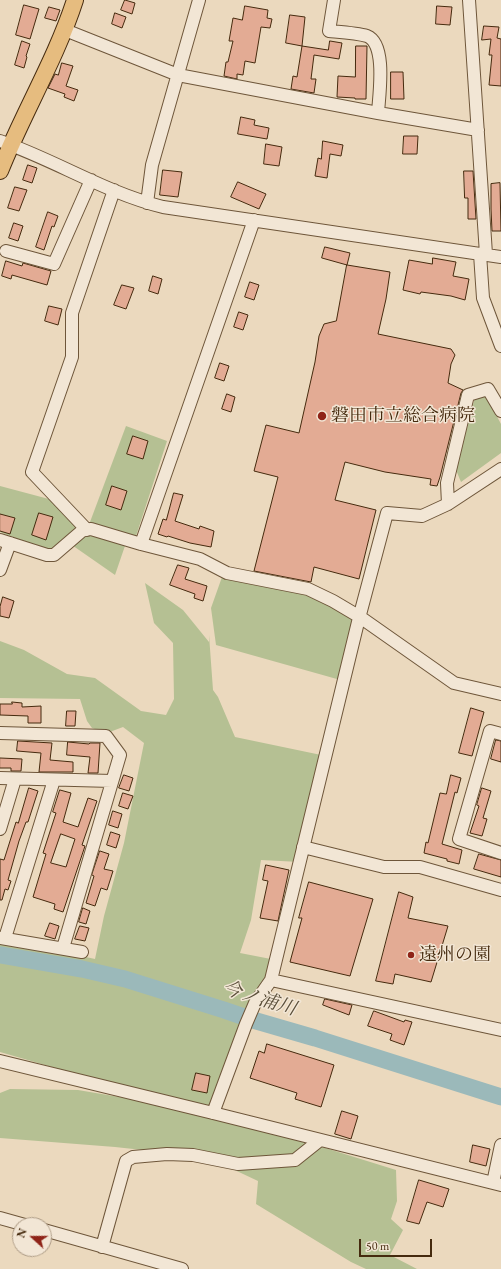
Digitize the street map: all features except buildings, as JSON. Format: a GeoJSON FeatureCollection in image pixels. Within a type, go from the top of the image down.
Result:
{"type":"FeatureCollection","features":[{"type":"Feature","properties":{"kind":"main road"},"geometry":{"type":"LineString","coordinates":[[0,171],[5,143],[65,30],[75,0]]}},
{"type":"Feature","properties":{"kind":"street"},"geometry":{"type":"LineString","coordinates":[[147,203],[152,165],[199,0]]}},
{"type":"Feature","properties":{"kind":"street"},"geometry":{"type":"LineString","coordinates":[[334,0],[329,31],[366,36],[374,41],[377,47],[380,71],[378,113]]}},
{"type":"Feature","properties":{"kind":"street"},"geometry":{"type":"LineString","coordinates":[[469,0],[478,130],[484,298],[501,346]]}},
{"type":"Feature","properties":{"kind":"street"},"geometry":{"type":"LineString","coordinates":[[65,30],[178,75],[378,113],[478,130]]}},
{"type":"Feature","properties":{"kind":"street"},"geometry":{"type":"LineString","coordinates":[[5,143],[114,190],[147,203],[163,207],[501,256]]}},
{"type":"Feature","properties":{"kind":"street"},"geometry":{"type":"LineString","coordinates":[[6,251],[54,264],[91,180]]}},
{"type":"Feature","properties":{"kind":"street"},"geometry":{"type":"LineString","coordinates":[[87,530],[32,472],[72,357],[72,313],[114,190]]}},
{"type":"Feature","properties":{"kind":"street"},"geometry":{"type":"LineString","coordinates":[[141,544],[254,220]]}},
{"type":"Feature","properties":{"kind":"street"},"geometry":{"type":"LineString","coordinates":[[448,504],[447,483],[468,395],[488,389],[501,411]]}},
{"type":"Feature","properties":{"kind":"street"},"geometry":{"type":"LineString","coordinates":[[213,1113],[255,1003],[271,980],[387,513],[422,516],[448,504],[501,469]]}},
{"type":"Feature","properties":{"kind":"street"},"geometry":{"type":"LineString","coordinates":[[0,570],[5,541],[47,555],[54,555],[83,530],[91,529],[200,559],[226,573],[308,589],[333,601],[360,617],[454,683],[501,694]]}},
{"type":"Feature","properties":{"kind":"street"},"geometry":{"type":"LineString","coordinates":[[501,734],[490,731],[459,839],[501,853]]}},
{"type":"Feature","properties":{"kind":"street"},"geometry":{"type":"LineString","coordinates":[[0,733],[106,736],[120,755],[63,948]]}},
{"type":"Feature","properties":{"kind":"street"},"geometry":{"type":"LineString","coordinates":[[0,778],[112,781]]}},
{"type":"Feature","properties":{"kind":"street"},"geometry":{"type":"LineString","coordinates":[[0,829],[15,779]]}},
{"type":"Feature","properties":{"kind":"street"},"geometry":{"type":"LineString","coordinates":[[54,780],[2,938],[82,952]]}},
{"type":"Feature","properties":{"kind":"street"},"geometry":{"type":"LineString","coordinates":[[303,847],[384,867],[420,867],[501,890]]}},
{"type":"Feature","properties":{"kind":"street"},"geometry":{"type":"LineString","coordinates":[[271,980],[501,1030]]}},
{"type":"Feature","properties":{"kind":"street"},"geometry":{"type":"LineString","coordinates":[[0,1061],[497,1184],[501,1145]]}},
{"type":"Feature","properties":{"kind":"street"},"geometry":{"type":"LineString","coordinates":[[102,1247],[126,1160],[133,1157],[167,1154],[193,1155],[238,1164],[295,1160],[320,1140]]}},
{"type":"Feature","properties":{"kind":"street"},"geometry":{"type":"LineString","coordinates":[[0,1218],[12,1221]]}},
{"type":"Feature","properties":{"kind":"street"},"geometry":{"type":"LineString","coordinates":[[52,1232],[167,1267],[182,1269]]}},
{"type":"Feature","properties":{"kind":"green space"},"geometry":{"type":"Polygon","coordinates":[[[485,394],[501,424],[501,453],[461,482],[456,470],[475,397],[485,394]]]}},
{"type":"Feature","properties":{"kind":"green space"},"geometry":{"type":"Polygon","coordinates":[[[126,426],[167,441],[136,536],[127,540],[115,575],[69,543],[54,555],[0,532],[0,486],[60,502],[87,530],[126,426]]]}},
{"type":"Feature","properties":{"kind":"green space"},"geometry":{"type":"Polygon","coordinates":[[[222,577],[308,589],[360,617],[344,681],[216,645],[211,608],[222,577]]]}},
{"type":"Feature","properties":{"kind":"green space"},"geometry":{"type":"Polygon","coordinates":[[[145,583],[183,610],[209,642],[209,635],[213,690],[218,697],[235,737],[326,756],[300,862],[261,860],[251,920],[240,953],[276,960],[213,1113],[396,1170],[397,1201],[391,1219],[403,1230],[390,1255],[417,1269],[366,1269],[351,1262],[256,1204],[258,1181],[207,1157],[115,1147],[0,1138],[0,1093],[10,1089],[78,1090],[208,1112],[0,1052],[0,938],[95,959],[104,916],[124,843],[144,743],[123,727],[107,733],[92,728],[87,721],[80,699],[0,698],[0,641],[24,650],[67,674],[95,678],[141,711],[166,715],[174,699],[173,643],[154,623],[145,583]]]}},
{"type":"Feature","properties":{"kind":"waterway","name":"今ノ浦川"},"geometry":{"type":"LineString","coordinates":[[0,955],[82,969],[125,979],[501,1097]]}},
{"type":"Feature","properties":{"kind":"place","name":"磐田市立総合病院"},"geometry":{"type":"Point","coordinates":[322,416]}},
{"type":"Feature","properties":{"kind":"place","name":"遠州の園"},"geometry":{"type":"Point","coordinates":[411,955]}}]}
